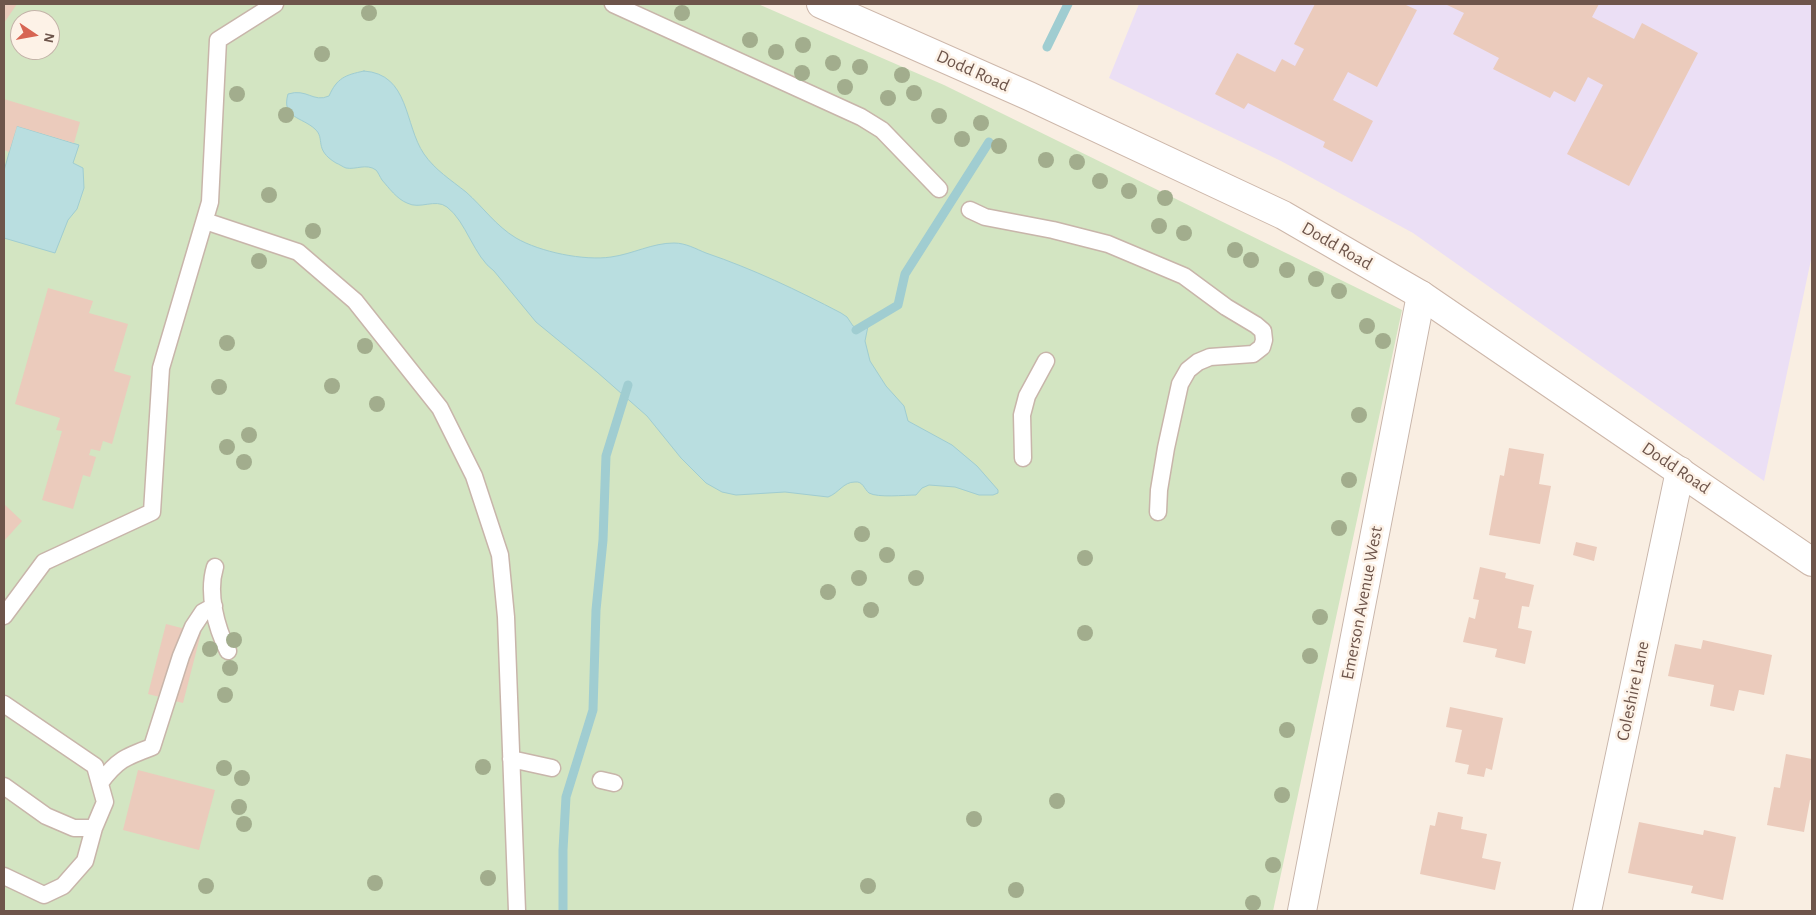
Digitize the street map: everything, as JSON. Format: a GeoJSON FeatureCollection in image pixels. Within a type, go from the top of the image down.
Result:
{"type":"FeatureCollection","features":[{"type":"Feature","properties":{"kind":"main road","name":"Dodd Road"},"geometry":{"type":"LineString","coordinates":[[821,4],[1029,96],[1283,215],[1421,295],[1812,562]]}},
{"type":"Feature","properties":{"kind":"main road","name":"Emerson Avenue West"},"geometry":{"type":"LineString","coordinates":[[1303,911],[1421,295]]}},
{"type":"Feature","properties":{"kind":"main road","name":"Coleshire Lane"},"geometry":{"type":"LineString","coordinates":[[1587,911],[1680,471]]}},
{"type":"Feature","properties":{"kind":"lane"},"geometry":{"type":"LineString","coordinates":[[4,616],[44,562],[152,512],[161,368],[210,202],[218,40],[276,4]]}},
{"type":"Feature","properties":{"kind":"lane"},"geometry":{"type":"LineString","coordinates":[[613,4],[861,117],[882,130],[939,189]]}},
{"type":"Feature","properties":{"kind":"lane"},"geometry":{"type":"LineString","coordinates":[[970,210],[985,217],[1053,230],[1108,244],[1184,276],[1226,307],[1256,324],[1263,331],[1264,340],[1262,347],[1253,354],[1210,357],[1198,362],[1188,370],[1180,384],[1159,490],[1158,512]]}},
{"type":"Feature","properties":{"kind":"lane"},"geometry":{"type":"LineString","coordinates":[[205,221],[298,252],[355,300],[440,408],[474,476],[500,556],[506,617],[517,911]]}},
{"type":"Feature","properties":{"kind":"lane"},"geometry":{"type":"LineString","coordinates":[[1023,458],[1022,415],[1027,396],[1046,361]]}},
{"type":"Feature","properties":{"kind":"lane"},"geometry":{"type":"LineString","coordinates":[[215,567],[212,576],[214,606],[222,640],[228,651]]}},
{"type":"Feature","properties":{"kind":"lane"},"geometry":{"type":"LineString","coordinates":[[100,783],[112,767],[128,756],[152,747],[181,656],[193,627],[203,612],[214,606]]}},
{"type":"Feature","properties":{"kind":"lane"},"geometry":{"type":"LineString","coordinates":[[4,704],[95,766],[105,802],[94,828],[85,861],[63,886],[44,896],[4,876]]}},
{"type":"Feature","properties":{"kind":"lane"},"geometry":{"type":"LineString","coordinates":[[511,758],[552,768]]}},
{"type":"Feature","properties":{"kind":"lane"},"geometry":{"type":"LineString","coordinates":[[4,786],[46,816],[74,828],[94,828]]}},
{"type":"Feature","properties":{"kind":"shaded area"},"geometry":{"type":"Polygon","coordinates":[[[1139,4],[1812,4],[1812,255],[1764,481],[1413,233],[1281,161],[1109,78],[1139,4]]]}},
{"type":"Feature","properties":{"kind":"green space"},"geometry":{"type":"Polygon","coordinates":[[[4,4],[758,4],[944,85],[1402,310],[1273,911],[4,911],[4,4]]]}},
{"type":"Feature","properties":{"kind":"water"},"geometry":{"type":"Polygon","coordinates":[[[364,71],[379,74],[390,81],[404,103],[424,154],[433,165],[466,192],[502,228],[516,238],[549,251],[588,258],[619,256],[666,243],[683,244],[741,266],[791,288],[841,313],[847,317],[853,326],[856,327],[864,322],[868,326],[865,341],[870,361],[886,386],[904,406],[908,421],[952,445],[977,466],[998,490],[998,493],[979,495],[955,487],[929,485],[922,488],[916,495],[873,495],[862,484],[851,482],[828,497],[785,492],[736,495],[722,492],[706,483],[681,458],[647,416],[536,322],[487,265],[454,213],[447,207],[438,204],[412,205],[407,203],[393,193],[376,170],[372,168],[346,168],[336,163],[322,149],[320,137],[315,129],[294,116],[287,108],[288,94],[300,93],[323,98],[329,96],[335,85],[342,78],[364,71]]]}},
{"type":"Feature","properties":{"kind":"water"},"geometry":{"type":"Polygon","coordinates":[[[17,126],[79,145],[73,163],[83,168],[84,188],[77,209],[68,220],[55,253],[4,238],[4,171],[17,126]]]}},
{"type":"Feature","properties":{"kind":"building"},"geometry":{"type":"Polygon","coordinates":[[[4,4],[17,4],[13,10],[10,10],[10,14],[4,23],[4,4]]]}},
{"type":"Feature","properties":{"kind":"building"},"geometry":{"type":"Polygon","coordinates":[[[1315,4],[1407,4],[1417,10],[1377,87],[1348,72],[1333,100],[1373,121],[1352,162],[1323,147],[1325,142],[1248,103],[1244,109],[1215,94],[1237,53],[1275,72],[1282,59],[1295,66],[1304,49],[1294,44],[1315,4]]]}},
{"type":"Feature","properties":{"kind":"building"},"geometry":{"type":"Polygon","coordinates":[[[1445,4],[1599,4],[1592,17],[1634,39],[1642,23],[1698,53],[1629,186],[1567,154],[1603,85],[1588,77],[1575,102],[1554,91],[1550,98],[1493,69],[1499,58],[1453,34],[1464,13],[1445,4]]]}},
{"type":"Feature","properties":{"kind":"building"},"geometry":{"type":"Polygon","coordinates":[[[4,99],[80,122],[74,143],[17,126],[9,152],[4,150],[4,99]]]}},
{"type":"Feature","properties":{"kind":"building"},"geometry":{"type":"Polygon","coordinates":[[[48,288],[93,301],[89,313],[128,324],[114,371],[131,376],[112,444],[103,441],[100,451],[91,449],[89,455],[96,457],[90,477],[83,475],[73,509],[42,500],[62,431],[56,430],[60,418],[15,404],[48,288]]]}},
{"type":"Feature","properties":{"kind":"building"},"geometry":{"type":"Polygon","coordinates":[[[1509,448],[1544,454],[1539,484],[1551,486],[1540,544],[1489,535],[1500,475],[1504,476],[1509,448]]]}},
{"type":"Feature","properties":{"kind":"building"},"geometry":{"type":"Polygon","coordinates":[[[4,504],[22,521],[4,541],[4,504]]]}},
{"type":"Feature","properties":{"kind":"building"},"geometry":{"type":"Polygon","coordinates":[[[1576,542],[1597,547],[1594,561],[1573,555],[1576,542]]]}},
{"type":"Feature","properties":{"kind":"building"},"geometry":{"type":"Polygon","coordinates":[[[1480,567],[1506,573],[1505,578],[1534,585],[1529,607],[1522,606],[1518,628],[1532,631],[1525,664],[1495,657],[1497,649],[1463,642],[1469,617],[1475,619],[1479,600],[1473,599],[1480,567]]]}},
{"type":"Feature","properties":{"kind":"building"},"geometry":{"type":"Polygon","coordinates":[[[166,624],[201,633],[183,703],[148,694],[166,624]]]}},
{"type":"Feature","properties":{"kind":"building"},"geometry":{"type":"Polygon","coordinates":[[[1703,640],[1772,655],[1764,695],[1739,690],[1734,711],[1710,706],[1714,685],[1668,676],[1675,644],[1701,649],[1703,640]]]}},
{"type":"Feature","properties":{"kind":"building"},"geometry":{"type":"Polygon","coordinates":[[[1450,707],[1503,718],[1492,770],[1486,768],[1484,777],[1467,774],[1469,765],[1455,762],[1462,730],[1446,727],[1450,707]]]}},
{"type":"Feature","properties":{"kind":"building"},"geometry":{"type":"Polygon","coordinates":[[[1786,754],[1812,759],[1812,800],[1810,800],[1804,832],[1767,825],[1774,787],[1780,788],[1786,754]]]}},
{"type":"Feature","properties":{"kind":"building"},"geometry":{"type":"Polygon","coordinates":[[[138,770],[215,790],[199,850],[123,830],[138,770]]]}},
{"type":"Feature","properties":{"kind":"building"},"geometry":{"type":"Polygon","coordinates":[[[1438,812],[1463,817],[1461,829],[1487,834],[1482,858],[1501,862],[1495,890],[1420,874],[1430,825],[1435,826],[1438,812]]]}},
{"type":"Feature","properties":{"kind":"building"},"geometry":{"type":"Polygon","coordinates":[[[1639,822],[1703,835],[1704,830],[1736,837],[1723,900],[1691,893],[1693,886],[1628,873],[1639,822]]]}},
{"type":"Feature","properties":{"kind":"waterway"},"geometry":{"type":"LineString","coordinates":[[1047,47],[1068,4]]}},
{"type":"Feature","properties":{"kind":"waterway"},"geometry":{"type":"LineString","coordinates":[[856,330],[898,305],[905,274],[989,142]]}},
{"type":"Feature","properties":{"kind":"waterway"},"geometry":{"type":"LineString","coordinates":[[563,911],[563,850],[566,797],[593,710],[596,610],[603,540],[606,456],[628,385]]}}]}
